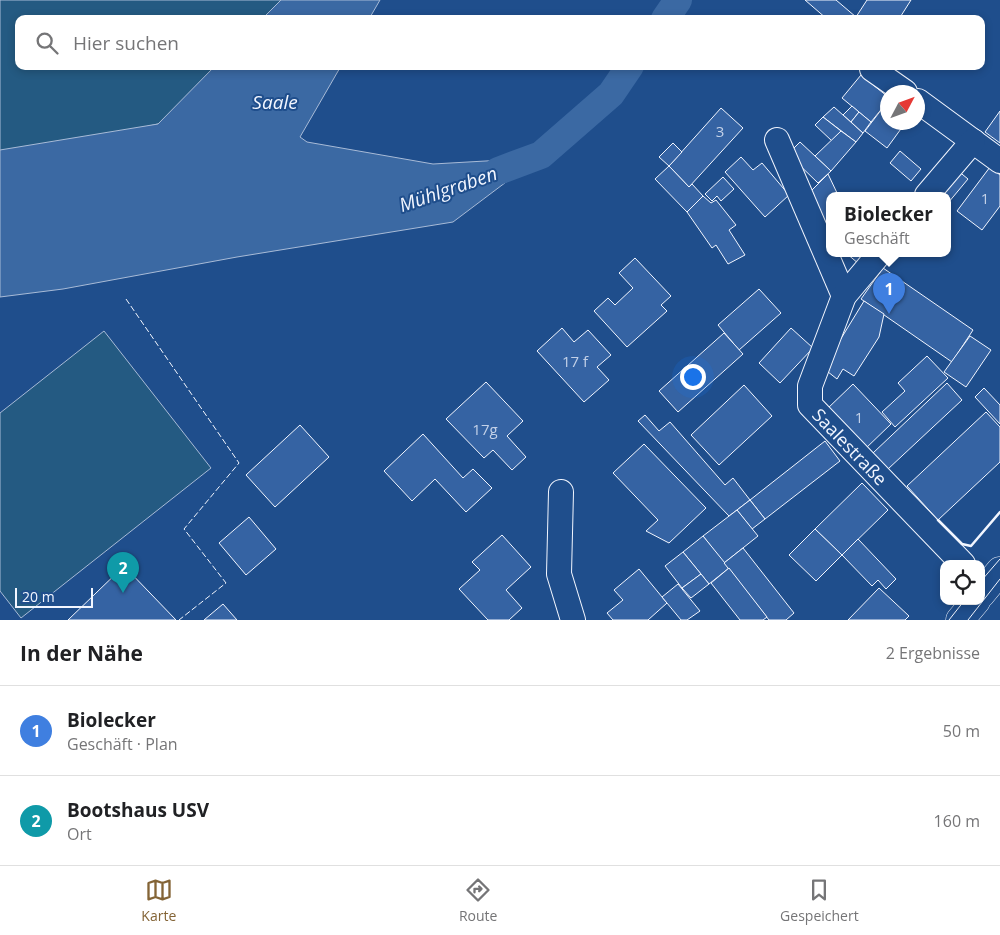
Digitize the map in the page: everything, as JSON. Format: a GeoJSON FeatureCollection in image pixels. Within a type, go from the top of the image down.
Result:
{"type":"FeatureCollection","features":[{"type":"Feature","properties":{"kind":"street"},"geometry":{"type":"LineString","coordinates":[[873,70],[895,85]]}},
{"type":"Feature","properties":{"kind":"street"},"geometry":{"type":"LineString","coordinates":[[925,106],[1000,161]]}},
{"type":"Feature","properties":{"kind":"street"},"geometry":{"type":"LineString","coordinates":[[777,140],[826,254]]}},
{"type":"Feature","properties":{"kind":"street"},"geometry":{"type":"LineString","coordinates":[[930,192],[973,141]]}},
{"type":"Feature","properties":{"kind":"street"},"geometry":{"type":"LineString","coordinates":[[827,257],[844,296]]}},
{"type":"Feature","properties":{"kind":"street","name":"Saalestraße"},"geometry":{"type":"LineString","coordinates":[[877,257],[844,296],[810,386],[810,405],[959,560]]}},
{"type":"Feature","properties":{"kind":"street"},"geometry":{"type":"LineString","coordinates":[[562,492],[560,574],[573,620]]}},
{"type":"Feature","properties":{"kind":"shaded area"},"geometry":{"type":"Polygon","coordinates":[[[0,0],[307,0],[291,15],[15,15],[15,70],[231,70],[158,124],[0,159],[0,0]]]}},
{"type":"Feature","properties":{"kind":"shaded area"},"geometry":{"type":"Polygon","coordinates":[[[104,331],[211,468],[21,618],[0,591],[0,413],[104,331]]]}},
{"type":"Feature","properties":{"kind":"water"},"geometry":{"type":"Polygon","coordinates":[[[281,0],[380,0],[371,15],[266,15],[281,0]]]}},
{"type":"Feature","properties":{"kind":"water","name":"Saale"},"geometry":{"type":"Polygon","coordinates":[[[211,70],[339,70],[300,137],[307,142],[433,164],[538,158],[453,222],[237,257],[63,289],[0,297],[0,150],[158,124],[211,70]]]}},
{"type":"Feature","properties":{"kind":"building"},"geometry":{"type":"Polygon","coordinates":[[[805,0],[836,0],[854,15],[822,15],[805,0]]]}},
{"type":"Feature","properties":{"kind":"building"},"geometry":{"type":"Polygon","coordinates":[[[867,0],[911,0],[902,15],[857,15],[867,0]]]}},
{"type":"Feature","properties":{"kind":"building"},"geometry":{"type":"Polygon","coordinates":[[[861,75],[880,90],[880,111],[871,122],[842,98],[861,75]]]}},
{"type":"Feature","properties":{"kind":"building"},"geometry":{"type":"Polygon","coordinates":[[[852,106],[859,112],[851,122],[843,115],[852,106]]]}},
{"type":"Feature","properties":{"kind":"building"},"geometry":{"type":"Polygon","coordinates":[[[834,107],[863,133],[856,142],[823,117],[834,107]]]}},
{"type":"Feature","properties":{"kind":"building"},"geometry":{"type":"Polygon","coordinates":[[[721,108],[743,128],[689,187],[669,166],[721,108]]]}},
{"type":"Feature","properties":{"kind":"building"},"geometry":{"type":"Polygon","coordinates":[[[880,111],[880,130],[900,130],[887,148],[865,131],[880,111]]]}},
{"type":"Feature","properties":{"kind":"building"},"geometry":{"type":"Polygon","coordinates":[[[1000,111],[1000,143],[985,132],[1000,111]]]}},
{"type":"Feature","properties":{"kind":"building"},"geometry":{"type":"Polygon","coordinates":[[[859,112],[871,122],[863,133],[851,122],[859,112]]]}},
{"type":"Feature","properties":{"kind":"building"},"geometry":{"type":"Polygon","coordinates":[[[823,117],[841,131],[832,141],[815,125],[823,117]]]}},
{"type":"Feature","properties":{"kind":"building"},"geometry":{"type":"Polygon","coordinates":[[[841,131],[856,142],[831,171],[815,156],[841,131]]]}},
{"type":"Feature","properties":{"kind":"building"},"geometry":{"type":"Polygon","coordinates":[[[800,142],[831,171],[818,183],[788,154],[800,142]]]}},
{"type":"Feature","properties":{"kind":"building"},"geometry":{"type":"Polygon","coordinates":[[[673,143],[682,152],[669,166],[659,157],[673,143]]]}},
{"type":"Feature","properties":{"kind":"building"},"geometry":{"type":"Polygon","coordinates":[[[900,151],[921,169],[911,181],[890,163],[900,151]]]}},
{"type":"Feature","properties":{"kind":"building"},"geometry":{"type":"Polygon","coordinates":[[[741,157],[753,170],[762,163],[789,195],[765,217],[725,172],[741,157]]]}},
{"type":"Feature","properties":{"kind":"building"},"geometry":{"type":"Polygon","coordinates":[[[669,166],[689,187],[692,184],[703,196],[687,212],[655,179],[669,166]]]}},
{"type":"Feature","properties":{"kind":"building"},"geometry":{"type":"Polygon","coordinates":[[[990,167],[1000,175],[1000,206],[982,230],[957,211],[990,167]]]}},
{"type":"Feature","properties":{"kind":"building"},"geometry":{"type":"Polygon","coordinates":[[[957,170],[968,179],[951,199],[951,192],[940,192],[957,170]]]}},
{"type":"Feature","properties":{"kind":"building"},"geometry":{"type":"Polygon","coordinates":[[[828,174],[837,192],[826,192],[826,223],[810,192],[828,174]]]}},
{"type":"Feature","properties":{"kind":"building"},"geometry":{"type":"Polygon","coordinates":[[[723,177],[734,189],[721,201],[717,196],[712,201],[705,194],[723,177]]]}},
{"type":"Feature","properties":{"kind":"building"},"geometry":{"type":"Polygon","coordinates":[[[703,196],[711,203],[716,200],[736,225],[729,230],[745,255],[728,264],[716,245],[712,248],[687,212],[703,196]]]}},
{"type":"Feature","properties":{"kind":"building"},"geometry":{"type":"Polygon","coordinates":[[[851,257],[865,257],[859,264],[851,257]]]}},
{"type":"Feature","properties":{"kind":"building"},"geometry":{"type":"Polygon","coordinates":[[[635,258],[671,296],[661,305],[667,311],[627,347],[594,311],[608,298],[615,305],[633,288],[619,273],[635,258]]]}},
{"type":"Feature","properties":{"kind":"building"},"geometry":{"type":"Polygon","coordinates":[[[883,268],[973,330],[952,362],[861,299],[883,268]]]}},
{"type":"Feature","properties":{"kind":"building"},"geometry":{"type":"Polygon","coordinates":[[[759,289],[781,313],[739,350],[718,325],[759,289]]]}},
{"type":"Feature","properties":{"kind":"building"},"geometry":{"type":"Polygon","coordinates":[[[864,301],[884,314],[879,337],[854,376],[843,369],[837,379],[823,368],[864,301]]]}},
{"type":"Feature","properties":{"kind":"building"},"geometry":{"type":"Polygon","coordinates":[[[562,328],[574,342],[588,330],[611,355],[597,367],[609,380],[584,402],[537,351],[562,328]]]}},
{"type":"Feature","properties":{"kind":"building"},"geometry":{"type":"Polygon","coordinates":[[[791,328],[813,348],[780,383],[759,363],[791,328]]]}},
{"type":"Feature","properties":{"kind":"building"},"geometry":{"type":"Polygon","coordinates":[[[724,333],[743,354],[678,412],[659,391],[724,333]]]}},
{"type":"Feature","properties":{"kind":"building"},"geometry":{"type":"Polygon","coordinates":[[[970,336],[991,350],[966,387],[944,372],[970,336]]]}},
{"type":"Feature","properties":{"kind":"building"},"geometry":{"type":"Polygon","coordinates":[[[927,356],[948,378],[895,427],[882,412],[905,391],[898,383],[927,356]]]}},
{"type":"Feature","properties":{"kind":"building"},"geometry":{"type":"Polygon","coordinates":[[[486,382],[523,421],[507,436],[526,457],[512,470],[493,450],[484,458],[446,419],[486,382]]]}},
{"type":"Feature","properties":{"kind":"building"},"geometry":{"type":"Polygon","coordinates":[[[947,383],[962,400],[888,469],[873,453],[947,383]]]}},
{"type":"Feature","properties":{"kind":"building"},"geometry":{"type":"Polygon","coordinates":[[[853,384],[891,424],[864,450],[826,410],[853,384]]]}},
{"type":"Feature","properties":{"kind":"building"},"geometry":{"type":"Polygon","coordinates":[[[744,385],[772,416],[719,465],[691,435],[744,385]]]}},
{"type":"Feature","properties":{"kind":"building"},"geometry":{"type":"Polygon","coordinates":[[[984,388],[1000,405],[1000,424],[975,397],[984,388]]]}},
{"type":"Feature","properties":{"kind":"building"},"geometry":{"type":"Polygon","coordinates":[[[986,412],[1000,427],[1000,462],[938,520],[907,486],[986,412]]]}},
{"type":"Feature","properties":{"kind":"building"},"geometry":{"type":"Polygon","coordinates":[[[645,415],[659,431],[670,422],[725,485],[733,478],[750,500],[729,516],[638,421],[645,415]]]}},
{"type":"Feature","properties":{"kind":"building"},"geometry":{"type":"Polygon","coordinates":[[[300,425],[329,457],[275,507],[246,475],[300,425]]]}},
{"type":"Feature","properties":{"kind":"building"},"geometry":{"type":"Polygon","coordinates":[[[423,434],[463,478],[473,469],[492,488],[466,512],[435,479],[412,501],[384,471],[423,434]]]}},
{"type":"Feature","properties":{"kind":"building"},"geometry":{"type":"Polygon","coordinates":[[[825,441],[840,461],[765,519],[750,500],[825,441]]]}},
{"type":"Feature","properties":{"kind":"building"},"geometry":{"type":"Polygon","coordinates":[[[644,444],[706,508],[669,543],[646,531],[658,520],[613,473],[644,444]]]}},
{"type":"Feature","properties":{"kind":"building"},"geometry":{"type":"Polygon","coordinates":[[[862,483],[888,510],[842,555],[815,529],[862,483]]]}},
{"type":"Feature","properties":{"kind":"building"},"geometry":{"type":"Polygon","coordinates":[[[750,500],[765,519],[752,529],[737,510],[750,500]]]}},
{"type":"Feature","properties":{"kind":"building"},"geometry":{"type":"Polygon","coordinates":[[[737,510],[758,536],[724,563],[703,536],[737,510]]]}},
{"type":"Feature","properties":{"kind":"building"},"geometry":{"type":"Polygon","coordinates":[[[249,517],[276,549],[246,575],[219,543],[249,517]]]}},
{"type":"Feature","properties":{"kind":"building"},"geometry":{"type":"Polygon","coordinates":[[[815,529],[842,555],[816,581],[789,555],[815,529]]]}},
{"type":"Feature","properties":{"kind":"building"},"geometry":{"type":"Polygon","coordinates":[[[502,535],[531,567],[506,590],[522,608],[509,620],[488,620],[459,589],[480,570],[472,562],[502,535]]]}},
{"type":"Feature","properties":{"kind":"building"},"geometry":{"type":"Polygon","coordinates":[[[703,536],[729,568],[709,584],[683,552],[703,536]]]}},
{"type":"Feature","properties":{"kind":"building"},"geometry":{"type":"Polygon","coordinates":[[[858,539],[896,579],[886,589],[878,580],[872,586],[842,555],[858,539]]]}},
{"type":"Feature","properties":{"kind":"building"},"geometry":{"type":"Polygon","coordinates":[[[743,548],[794,613],[786,620],[769,620],[724,563],[743,548]]]}},
{"type":"Feature","properties":{"kind":"building"},"geometry":{"type":"Polygon","coordinates":[[[683,552],[701,574],[682,588],[665,566],[683,552]]]}},
{"type":"Feature","properties":{"kind":"building"},"geometry":{"type":"Polygon","coordinates":[[[124,566],[176,620],[68,620],[124,566]]]}},
{"type":"Feature","properties":{"kind":"building"},"geometry":{"type":"Polygon","coordinates":[[[729,568],[767,617],[763,620],[740,620],[711,583],[729,568]]]}},
{"type":"Feature","properties":{"kind":"building"},"geometry":{"type":"Polygon","coordinates":[[[639,569],[667,603],[648,620],[613,620],[607,613],[623,600],[614,590],[639,569]]]}},
{"type":"Feature","properties":{"kind":"building"},"geometry":{"type":"Polygon","coordinates":[[[701,574],[709,584],[691,598],[682,588],[701,574]]]}},
{"type":"Feature","properties":{"kind":"building"},"geometry":{"type":"Polygon","coordinates":[[[678,584],[700,611],[687,620],[681,620],[662,597],[678,584]]]}},
{"type":"Feature","properties":{"kind":"building"},"geometry":{"type":"Polygon","coordinates":[[[879,588],[909,616],[905,620],[848,620],[879,588]]]}},
{"type":"Feature","properties":{"kind":"building"},"geometry":{"type":"Polygon","coordinates":[[[223,604],[237,620],[204,620],[223,604]]]}},
{"type":"Feature","properties":{"kind":"waterway","name":"Mühlgraben"},"geometry":{"type":"LineString","coordinates":[[668,15],[678,0]]}},
{"type":"Feature","properties":{"kind":"waterway","name":"Mühlgraben"},"geometry":{"type":"LineString","coordinates":[[498,171],[541,155],[611,94],[627,70]]}},
{"type":"Feature","properties":{"kind":"tram line"},"geometry":{"type":"LineString","coordinates":[[985,576],[1000,559]]}},
{"type":"Feature","properties":{"kind":"tram line"},"geometry":{"type":"LineString","coordinates":[[968,620],[1000,579]]}},
{"type":"Feature","properties":{"kind":"tram line"},"geometry":{"type":"LineString","coordinates":[[949,620],[961,605]]}},
{"type":"Feature","properties":{"kind":"fence"},"geometry":{"type":"LineString","coordinates":[[126,299],[239,463],[184,529],[226,583],[179,620]]}},
{"type":"Feature","properties":{"kind":"wall"},"geometry":{"type":"LineString","coordinates":[[938,520],[962,544],[971,546],[1000,512]]}},
{"type":"Feature","properties":{"kind":"place","name":"Biolecker"},"geometry":{"type":"Point","coordinates":[889,314]}},
{"type":"Feature","properties":{"kind":"place","name":"Bootshaus USV"},"geometry":{"type":"Point","coordinates":[123,593]}}]}
